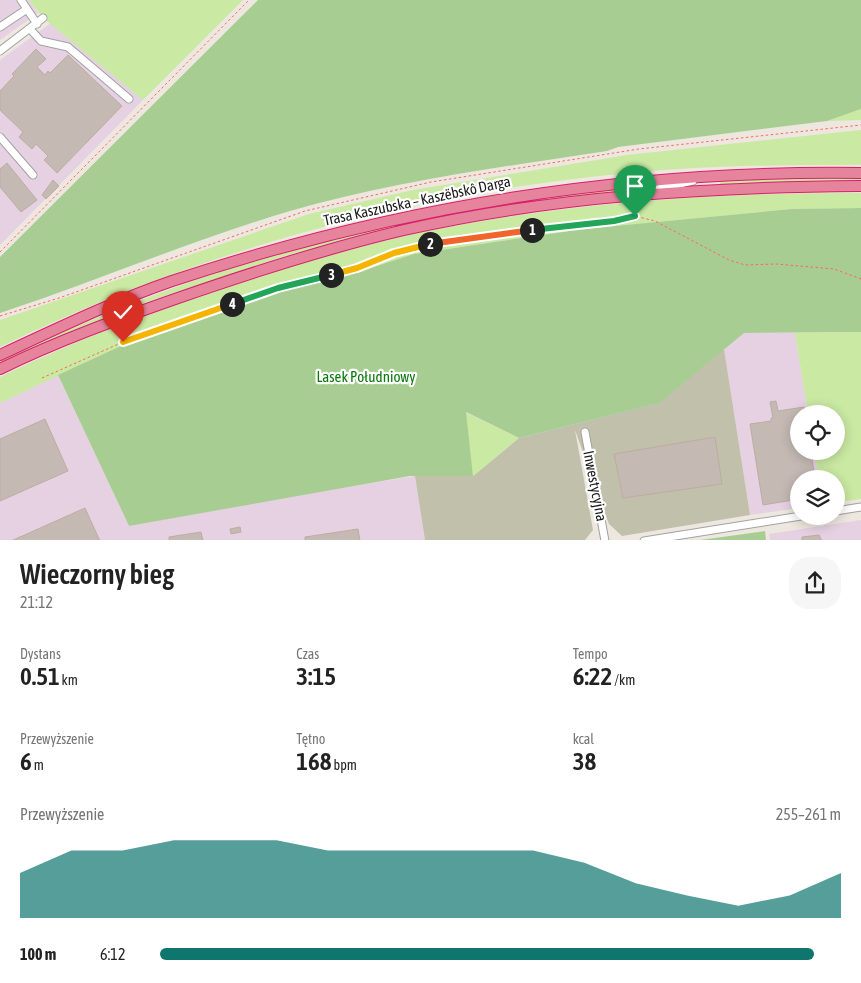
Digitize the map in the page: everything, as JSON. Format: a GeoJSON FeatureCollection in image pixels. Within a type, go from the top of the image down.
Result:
{"type":"FeatureCollection","features":[{"type":"Feature","properties":{"kind":"highway","name":"Trasa Kaszubska – Kaszëbskô Darga"},"geometry":{"type":"LineString","coordinates":[[0,355],[171,282],[307,240],[465,204],[530,193],[626,182],[720,176],[861,173]]}},
{"type":"Feature","properties":{"kind":"highway","name":"Trasa Kaszubska – Kaszëbskô Darga"},"geometry":{"type":"LineString","coordinates":[[0,369],[139,312],[316,252],[465,218],[627,196],[720,189],[861,186]]}},
{"type":"Feature","properties":{"kind":"street"},"geometry":{"type":"LineString","coordinates":[[21,0],[37,24]]}},
{"type":"Feature","properties":{"kind":"street"},"geometry":{"type":"LineString","coordinates":[[0,27],[27,9]]}},
{"type":"Feature","properties":{"kind":"street"},"geometry":{"type":"LineString","coordinates":[[0,51],[43,18]]}},
{"type":"Feature","properties":{"kind":"street"},"geometry":{"type":"LineString","coordinates":[[30,29],[41,41],[68,47],[129,99]]}},
{"type":"Feature","properties":{"kind":"street"},"geometry":{"type":"LineString","coordinates":[[0,137],[33,175]]}},
{"type":"Feature","properties":{"kind":"street"},"geometry":{"type":"LineString","coordinates":[[627,196],[720,176]]}},
{"type":"Feature","properties":{"kind":"street"},"geometry":{"type":"LineString","coordinates":[[626,182],[720,189]]}},
{"type":"Feature","properties":{"kind":"street","name":"Inwestycyjna"},"geometry":{"type":"LineString","coordinates":[[585,432],[605,540]]}},
{"type":"Feature","properties":{"kind":"street"},"geometry":{"type":"LineString","coordinates":[[845,510],[861,507]]}},
{"type":"Feature","properties":{"kind":"street"},"geometry":{"type":"LineString","coordinates":[[644,540],[790,518]]}},
{"type":"Feature","properties":{"kind":"path"},"geometry":{"type":"LineString","coordinates":[[0,252],[248,0]]}},
{"type":"Feature","properties":{"kind":"path"},"geometry":{"type":"LineString","coordinates":[[0,316],[59,298],[305,211],[421,184],[639,149],[861,125]]}},
{"type":"Feature","properties":{"kind":"path"},"geometry":{"type":"LineString","coordinates":[[42,378],[123,342],[278,288],[357,268],[394,253],[437,243],[614,221],[635,216],[655,221],[729,260],[745,265],[776,264],[834,269],[861,279]]}},
{"type":"Feature","properties":{"kind":"shaded area"},"geometry":{"type":"Polygon","coordinates":[[[0,0],[29,0],[38,13],[0,40],[0,0]]]}},
{"type":"Feature","properties":{"kind":"shaded area"},"geometry":{"type":"Polygon","coordinates":[[[51,23],[143,100],[0,245],[0,60],[51,23]]]}},
{"type":"Feature","properties":{"kind":"shaded area"},"geometry":{"type":"Polygon","coordinates":[[[744,332],[795,333],[807,405],[790,405],[790,460],[816,460],[817,470],[790,470],[790,509],[750,515],[724,349],[744,332]]]}},
{"type":"Feature","properties":{"kind":"shaded area"},"geometry":{"type":"Polygon","coordinates":[[[724,349],[750,515],[622,536],[609,524],[575,430],[593,530],[585,540],[425,540],[415,476],[473,476],[519,438],[658,403],[724,349]]]}},
{"type":"Feature","properties":{"kind":"shaded area"},"geometry":{"type":"Polygon","coordinates":[[[58,375],[129,526],[302,494],[415,476],[425,540],[0,540],[0,403],[58,375]]]}},
{"type":"Feature","properties":{"kind":"shaded area"},"geometry":{"type":"Polygon","coordinates":[[[861,520],[861,540],[770,540],[769,534],[828,525],[845,525],[845,522],[861,520]]]}},
{"type":"Feature","properties":{"kind":"green space"},"geometry":{"type":"Polygon","coordinates":[[[29,0],[243,0],[143,100],[43,18],[29,0]]]}},
{"type":"Feature","properties":{"kind":"green space"},"geometry":{"type":"Polygon","coordinates":[[[258,0],[861,0],[861,109],[827,121],[618,147],[607,151],[408,183],[329,200],[253,222],[0,313],[0,257],[258,0]]]}},
{"type":"Feature","properties":{"kind":"green space"},"geometry":{"type":"Polygon","coordinates":[[[861,109],[861,120],[827,121],[861,109]]]}},
{"type":"Feature","properties":{"kind":"green space"},"geometry":{"type":"Polygon","coordinates":[[[861,130],[861,165],[678,169],[590,177],[502,189],[415,205],[330,225],[162,278],[81,310],[0,347],[0,320],[309,214],[413,190],[627,155],[861,130]]]}},
{"type":"Feature","properties":{"kind":"green space"},"geometry":{"type":"Polygon","coordinates":[[[861,177],[861,182],[720,184],[720,180],[861,177]]]}},
{"type":"Feature","properties":{"kind":"green space"},"geometry":{"type":"Polygon","coordinates":[[[622,187],[623,191],[406,225],[285,256],[147,302],[80,328],[0,364],[0,359],[136,302],[240,265],[297,248],[340,236],[471,208],[622,187]]]}},
{"type":"Feature","properties":{"kind":"green space"},"geometry":{"type":"Polygon","coordinates":[[[861,193],[861,208],[792,209],[583,229],[414,254],[361,271],[273,293],[123,345],[0,403],[0,377],[72,344],[220,287],[296,263],[365,245],[505,217],[576,208],[718,196],[861,193]]]}},
{"type":"Feature","properties":{"kind":"green space","name":"Lasek Południowy"},"geometry":{"type":"Polygon","coordinates":[[[861,208],[861,332],[744,333],[659,403],[519,438],[466,412],[473,476],[410,476],[129,526],[58,375],[123,345],[211,314],[273,293],[361,271],[414,254],[583,229],[792,209],[861,208]]]}},
{"type":"Feature","properties":{"kind":"green space"},"geometry":{"type":"Polygon","coordinates":[[[861,332],[861,499],[845,501],[845,470],[817,470],[816,460],[845,460],[845,405],[807,405],[795,333],[861,332]]]}},
{"type":"Feature","properties":{"kind":"green space"},"geometry":{"type":"Polygon","coordinates":[[[465,412],[519,438],[473,476],[465,412]]]}},
{"type":"Feature","properties":{"kind":"green space"},"geometry":{"type":"Polygon","coordinates":[[[765,531],[766,540],[700,540],[765,531]]]}},
{"type":"Feature","properties":{"kind":"building"},"geometry":{"type":"Polygon","coordinates":[[[36,49],[46,59],[37,67],[45,75],[48,71],[50,73],[68,55],[122,106],[57,173],[44,160],[48,156],[36,144],[32,149],[19,137],[23,132],[0,110],[0,91],[14,76],[12,74],[36,49]]]}},
{"type":"Feature","properties":{"kind":"building"},"geometry":{"type":"Polygon","coordinates":[[[7,163],[37,200],[21,212],[0,187],[0,169],[7,163]]]}},
{"type":"Feature","properties":{"kind":"building"},"geometry":{"type":"Polygon","coordinates":[[[53,180],[59,186],[46,199],[42,195],[53,180]]]}},
{"type":"Feature","properties":{"kind":"building"},"geometry":{"type":"Polygon","coordinates":[[[776,401],[778,411],[790,409],[790,460],[812,460],[814,470],[790,470],[790,500],[763,505],[750,424],[771,421],[771,418],[773,418],[770,402],[776,401]]]}},
{"type":"Feature","properties":{"kind":"building"},"geometry":{"type":"Polygon","coordinates":[[[45,419],[68,471],[0,501],[0,439],[45,419]]]}},
{"type":"Feature","properties":{"kind":"building"},"geometry":{"type":"Polygon","coordinates":[[[715,437],[722,484],[623,498],[614,454],[715,437]]]}},
{"type":"Feature","properties":{"kind":"building"},"geometry":{"type":"Polygon","coordinates":[[[85,508],[100,540],[13,540],[85,508]]]}},
{"type":"Feature","properties":{"kind":"building"},"geometry":{"type":"Polygon","coordinates":[[[240,527],[241,532],[231,534],[230,529],[240,527]]]}},
{"type":"Feature","properties":{"kind":"building"},"geometry":{"type":"Polygon","coordinates":[[[358,529],[360,540],[305,540],[305,537],[358,529]]]}},
{"type":"Feature","properties":{"kind":"building"},"geometry":{"type":"Polygon","coordinates":[[[201,532],[203,540],[169,540],[169,537],[201,532]]]}},
{"type":"Feature","properties":{"kind":"building"},"geometry":{"type":"Polygon","coordinates":[[[819,535],[822,540],[802,540],[802,537],[819,535]]]}},
{"type":"Feature","properties":{"kind":"route"},"geometry":{"type":"LineString","coordinates":[[123,342],[278,288],[357,268],[394,253],[437,243],[614,221],[635,216]]}}]}
